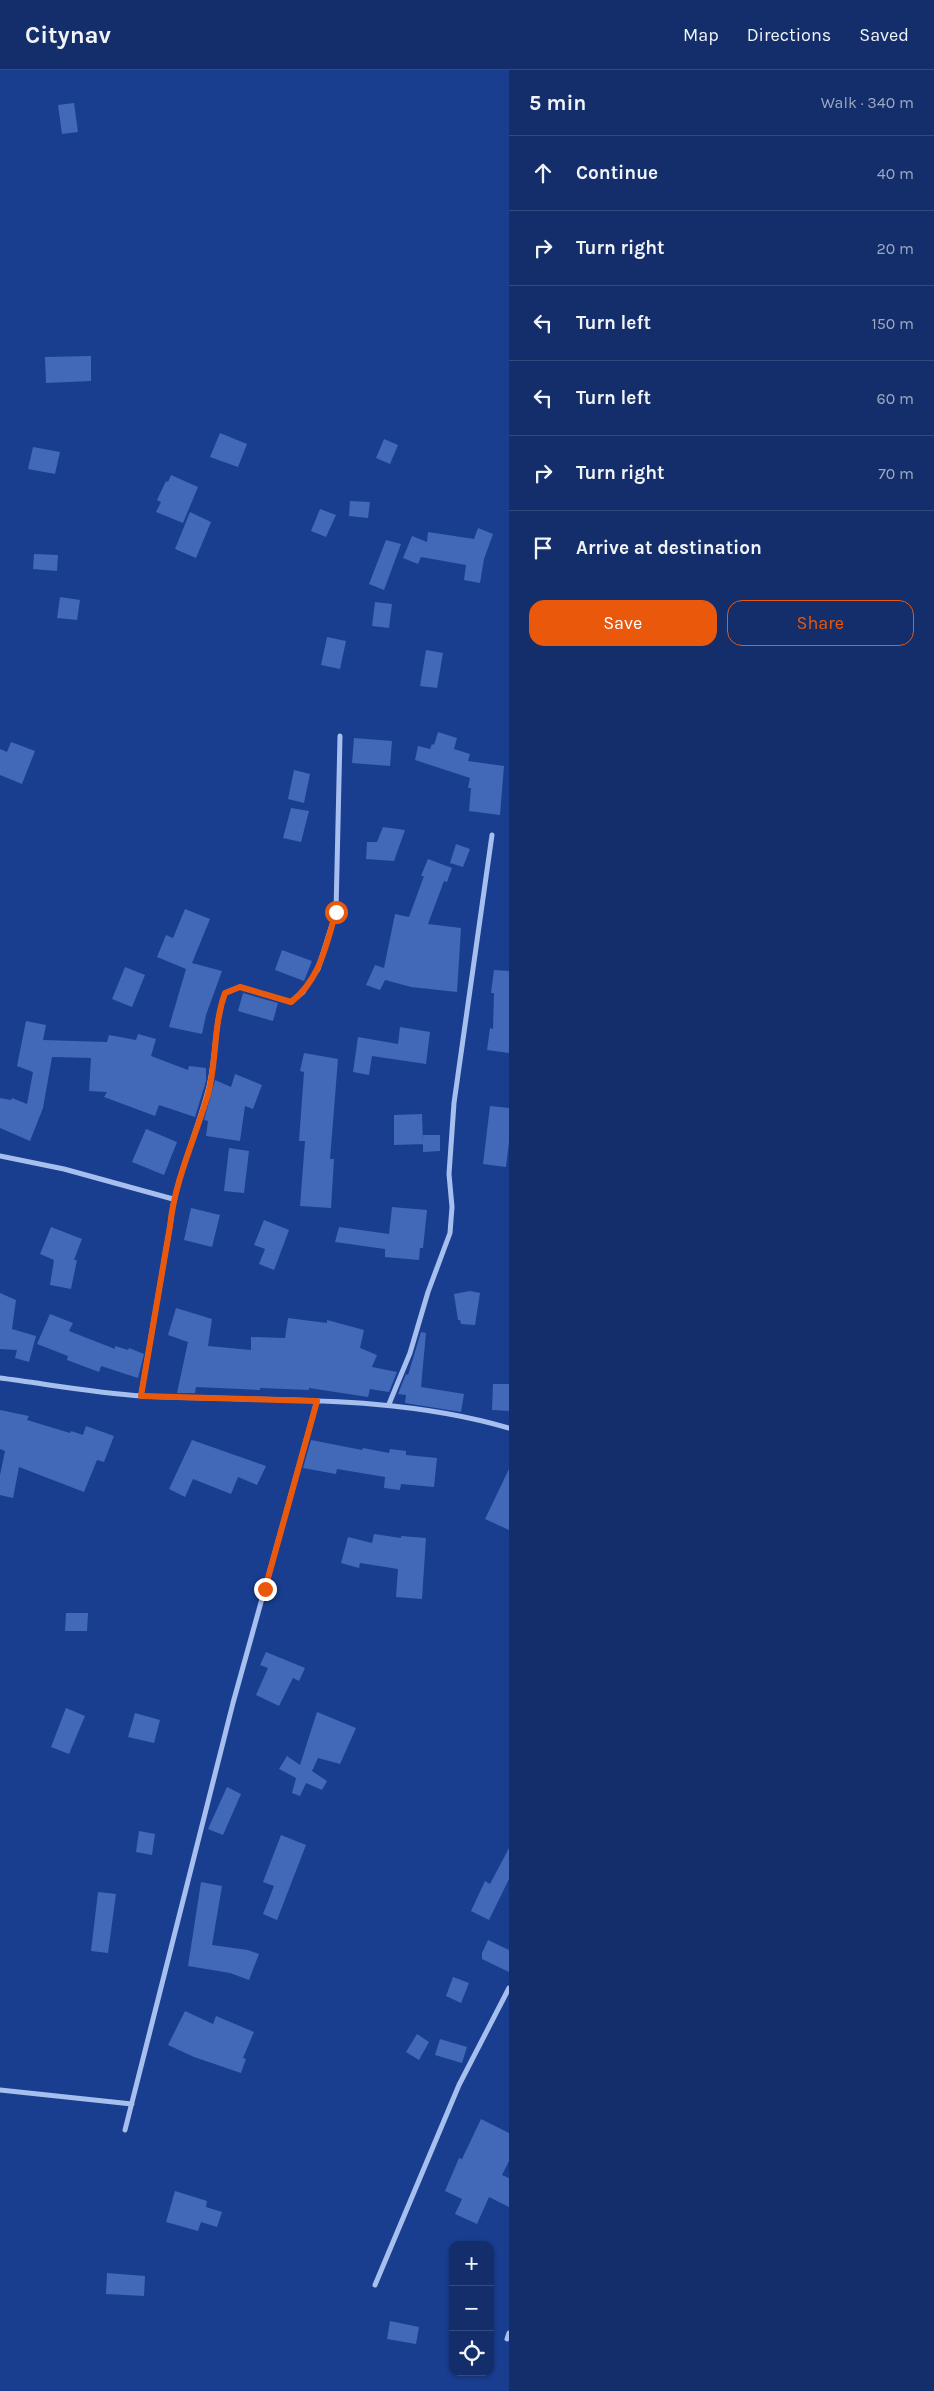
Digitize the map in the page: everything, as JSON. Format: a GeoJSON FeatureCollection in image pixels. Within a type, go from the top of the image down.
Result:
{"type":"FeatureCollection","features":[{"type":"Feature","properties":{"kind":"street"},"geometry":{"type":"LineString","coordinates":[[141,1396],[173,1199],[208,1094],[213,1071],[215,1030],[225,993],[240,987],[291,1002],[303,992],[318,969],[336,912],[340,736]]}},
{"type":"Feature","properties":{"kind":"street"},"geometry":{"type":"LineString","coordinates":[[389,1404],[410,1353],[428,1292],[450,1233],[452,1207],[449,1174],[454,1103],[492,835]]}},
{"type":"Feature","properties":{"kind":"street"},"geometry":{"type":"LineString","coordinates":[[0,1156],[64,1169],[173,1199]]}},
{"type":"Feature","properties":{"kind":"street"},"geometry":{"type":"LineString","coordinates":[[0,1378],[141,1396],[389,1404],[441,1411],[509,1428]]}},
{"type":"Feature","properties":{"kind":"street"},"geometry":{"type":"LineString","coordinates":[[125,2130],[233,1703],[317,1401]]}},
{"type":"Feature","properties":{"kind":"street"},"geometry":{"type":"LineString","coordinates":[[375,2285],[459,2085],[509,1988]]}},
{"type":"Feature","properties":{"kind":"street"},"geometry":{"type":"LineString","coordinates":[[0,2090],[132,2104]]}},
{"type":"Feature","properties":{"kind":"building"},"geometry":{"type":"Polygon","coordinates":[[[74,103],[78,132],[62,134],[58,105],[74,103]]]}},
{"type":"Feature","properties":{"kind":"building"},"geometry":{"type":"Polygon","coordinates":[[[91,356],[91,381],[46,383],[45,357],[91,356]]]}},
{"type":"Feature","properties":{"kind":"building"},"geometry":{"type":"Polygon","coordinates":[[[220,433],[247,444],[238,467],[210,457],[220,433]]]}},
{"type":"Feature","properties":{"kind":"building"},"geometry":{"type":"Polygon","coordinates":[[[384,439],[398,445],[390,464],[376,458],[384,439]]]}},
{"type":"Feature","properties":{"kind":"building"},"geometry":{"type":"Polygon","coordinates":[[[33,447],[60,452],[55,474],[28,469],[33,447]]]}},
{"type":"Feature","properties":{"kind":"building"},"geometry":{"type":"Polygon","coordinates":[[[171,475],[198,487],[183,523],[156,512],[161,502],[157,500],[171,475]]]}},
{"type":"Feature","properties":{"kind":"building"},"geometry":{"type":"Polygon","coordinates":[[[350,501],[370,502],[368,518],[349,516],[350,501]]]}},
{"type":"Feature","properties":{"kind":"building"},"geometry":{"type":"Polygon","coordinates":[[[320,509],[336,515],[326,537],[311,531],[320,509]]]}},
{"type":"Feature","properties":{"kind":"building"},"geometry":{"type":"Polygon","coordinates":[[[190,512],[211,522],[196,558],[175,549],[190,512]]]}},
{"type":"Feature","properties":{"kind":"building"},"geometry":{"type":"Polygon","coordinates":[[[478,528],[493,534],[484,559],[480,583],[464,580],[466,565],[421,557],[418,564],[403,558],[412,536],[427,542],[428,532],[474,539],[478,528]]]}},
{"type":"Feature","properties":{"kind":"building"},"geometry":{"type":"Polygon","coordinates":[[[386,540],[401,544],[384,590],[369,584],[386,540]]]}},
{"type":"Feature","properties":{"kind":"building"},"geometry":{"type":"Polygon","coordinates":[[[34,554],[58,555],[57,571],[33,569],[34,554]]]}},
{"type":"Feature","properties":{"kind":"building"},"geometry":{"type":"Polygon","coordinates":[[[60,597],[80,600],[77,620],[57,618],[60,597]]]}},
{"type":"Feature","properties":{"kind":"building"},"geometry":{"type":"Polygon","coordinates":[[[375,602],[392,604],[389,628],[372,626],[375,602]]]}},
{"type":"Feature","properties":{"kind":"building"},"geometry":{"type":"Polygon","coordinates":[[[327,637],[346,641],[340,669],[321,665],[327,637]]]}},
{"type":"Feature","properties":{"kind":"building"},"geometry":{"type":"Polygon","coordinates":[[[426,650],[443,653],[437,688],[420,686],[426,650]]]}},
{"type":"Feature","properties":{"kind":"building"},"geometry":{"type":"Polygon","coordinates":[[[438,732],[457,738],[454,749],[470,754],[468,761],[504,766],[500,815],[469,811],[471,788],[468,788],[470,778],[415,760],[418,746],[430,749],[432,744],[434,745],[438,732]]]}},
{"type":"Feature","properties":{"kind":"building"},"geometry":{"type":"Polygon","coordinates":[[[354,738],[392,741],[390,766],[352,763],[354,738]]]}},
{"type":"Feature","properties":{"kind":"building"},"geometry":{"type":"Polygon","coordinates":[[[11,742],[35,751],[22,784],[0,775],[0,749],[7,752],[11,742]]]}},
{"type":"Feature","properties":{"kind":"building"},"geometry":{"type":"Polygon","coordinates":[[[294,770],[310,774],[304,803],[288,799],[294,770]]]}},
{"type":"Feature","properties":{"kind":"building"},"geometry":{"type":"Polygon","coordinates":[[[291,808],[309,811],[301,842],[283,838],[291,808]]]}},
{"type":"Feature","properties":{"kind":"building"},"geometry":{"type":"Polygon","coordinates":[[[383,827],[405,830],[394,861],[366,859],[367,842],[377,842],[383,827]]]}},
{"type":"Feature","properties":{"kind":"building"},"geometry":{"type":"Polygon","coordinates":[[[456,844],[470,849],[463,867],[450,863],[456,844]]]}},
{"type":"Feature","properties":{"kind":"building"},"geometry":{"type":"Polygon","coordinates":[[[428,859],[452,868],[447,882],[444,881],[428,924],[461,928],[457,992],[411,987],[385,980],[380,990],[366,985],[375,965],[384,968],[395,914],[409,917],[428,859]]]}},
{"type":"Feature","properties":{"kind":"building"},"geometry":{"type":"Polygon","coordinates":[[[185,909],[210,919],[192,963],[222,971],[206,1015],[202,1034],[169,1027],[186,969],[157,957],[166,935],[173,938],[185,909]]]}},
{"type":"Feature","properties":{"kind":"building"},"geometry":{"type":"Polygon","coordinates":[[[282,950],[312,961],[304,981],[275,970],[282,950]]]}},
{"type":"Feature","properties":{"kind":"building"},"geometry":{"type":"Polygon","coordinates":[[[125,967],[145,975],[132,1007],[112,999],[125,967]]]}},
{"type":"Feature","properties":{"kind":"building"},"geometry":{"type":"Polygon","coordinates":[[[494,970],[509,971],[509,1053],[487,1050],[490,1028],[493,1029],[494,993],[491,993],[494,970]]]}},
{"type":"Feature","properties":{"kind":"building"},"geometry":{"type":"Polygon","coordinates":[[[243,993],[278,1003],[273,1021],[238,1011],[243,993]]]}},
{"type":"Feature","properties":{"kind":"building"},"geometry":{"type":"Polygon","coordinates":[[[26,1021],[46,1025],[43,1040],[107,1042],[109,1035],[136,1040],[138,1034],[156,1039],[151,1056],[188,1070],[189,1066],[206,1068],[206,1081],[195,1117],[159,1105],[155,1116],[104,1097],[107,1092],[89,1091],[91,1058],[52,1057],[43,1108],[30,1141],[0,1128],[0,1098],[11,1100],[12,1098],[27,1104],[33,1072],[17,1066],[26,1021]]]}},
{"type":"Feature","properties":{"kind":"building"},"geometry":{"type":"Polygon","coordinates":[[[400,1027],[430,1032],[426,1064],[372,1056],[369,1075],[353,1072],[358,1037],[398,1044],[400,1027]]]}},
{"type":"Feature","properties":{"kind":"building"},"geometry":{"type":"Polygon","coordinates":[[[304,1053],[338,1059],[330,1159],[334,1159],[331,1208],[300,1206],[305,1141],[299,1141],[304,1072],[300,1071],[304,1053]]]}},
{"type":"Feature","properties":{"kind":"building"},"geometry":{"type":"Polygon","coordinates":[[[235,1074],[262,1085],[253,1109],[245,1106],[240,1141],[206,1136],[208,1121],[204,1120],[215,1080],[231,1087],[235,1074]]]}},
{"type":"Feature","properties":{"kind":"building"},"geometry":{"type":"Polygon","coordinates":[[[490,1106],[509,1108],[509,1142],[506,1167],[483,1164],[490,1106]]]}},
{"type":"Feature","properties":{"kind":"building"},"geometry":{"type":"Polygon","coordinates":[[[422,1114],[423,1144],[394,1145],[394,1115],[422,1114]]]}},
{"type":"Feature","properties":{"kind":"building"},"geometry":{"type":"Polygon","coordinates":[[[146,1129],[177,1142],[164,1175],[132,1162],[146,1129]]]}},
{"type":"Feature","properties":{"kind":"building"},"geometry":{"type":"Polygon","coordinates":[[[423,1135],[440,1135],[440,1151],[423,1152],[423,1135]]]}},
{"type":"Feature","properties":{"kind":"building"},"geometry":{"type":"Polygon","coordinates":[[[229,1148],[249,1151],[244,1193],[224,1191],[229,1148]]]}},
{"type":"Feature","properties":{"kind":"building"},"geometry":{"type":"Polygon","coordinates":[[[392,1207],[427,1210],[423,1248],[420,1248],[419,1260],[385,1257],[385,1249],[335,1242],[339,1227],[389,1234],[392,1207]]]}},
{"type":"Feature","properties":{"kind":"building"},"geometry":{"type":"Polygon","coordinates":[[[191,1208],[220,1215],[212,1247],[184,1240],[191,1208]]]}},
{"type":"Feature","properties":{"kind":"building"},"geometry":{"type":"Polygon","coordinates":[[[264,1220],[289,1230],[274,1270],[259,1264],[265,1249],[254,1245],[264,1220]]]}},
{"type":"Feature","properties":{"kind":"building"},"geometry":{"type":"Polygon","coordinates":[[[51,1227],[82,1239],[74,1260],[77,1260],[71,1289],[50,1285],[54,1260],[40,1254],[51,1227]]]}},
{"type":"Feature","properties":{"kind":"building"},"geometry":{"type":"Polygon","coordinates":[[[470,1291],[480,1293],[475,1325],[461,1324],[460,1320],[458,1320],[454,1294],[470,1291]]]}},
{"type":"Feature","properties":{"kind":"building"},"geometry":{"type":"Polygon","coordinates":[[[0,1293],[16,1300],[12,1329],[36,1336],[29,1362],[15,1358],[17,1350],[0,1349],[0,1293]]]}},
{"type":"Feature","properties":{"kind":"building"},"geometry":{"type":"Polygon","coordinates":[[[176,1308],[212,1319],[208,1346],[251,1350],[251,1337],[285,1338],[288,1318],[327,1323],[327,1320],[364,1330],[360,1348],[377,1355],[372,1367],[397,1372],[389,1392],[370,1389],[368,1397],[309,1388],[309,1390],[260,1388],[260,1390],[196,1387],[195,1393],[177,1393],[188,1342],[168,1335],[176,1308]]]}},
{"type":"Feature","properties":{"kind":"building"},"geometry":{"type":"Polygon","coordinates":[[[50,1314],[73,1323],[69,1331],[115,1349],[115,1346],[128,1350],[129,1348],[144,1354],[138,1378],[101,1366],[99,1372],[67,1360],[68,1356],[37,1344],[50,1314]]]}},
{"type":"Feature","properties":{"kind":"building"},"geometry":{"type":"Polygon","coordinates":[[[421,1332],[426,1333],[421,1387],[464,1394],[461,1412],[405,1403],[406,1395],[398,1394],[406,1374],[408,1375],[421,1332]]]}},
{"type":"Feature","properties":{"kind":"building"},"geometry":{"type":"Polygon","coordinates":[[[493,1384],[509,1384],[509,1411],[492,1410],[493,1384]]]}},
{"type":"Feature","properties":{"kind":"building"},"geometry":{"type":"Polygon","coordinates":[[[0,1410],[29,1416],[27,1420],[70,1433],[71,1431],[83,1435],[86,1426],[114,1436],[104,1462],[97,1460],[84,1492],[19,1467],[13,1498],[0,1495],[0,1475],[5,1451],[0,1449],[0,1410]]]}},
{"type":"Feature","properties":{"kind":"building"},"geometry":{"type":"Polygon","coordinates":[[[192,1440],[266,1466],[257,1485],[238,1477],[231,1494],[193,1479],[185,1497],[169,1489],[192,1440]]]}},
{"type":"Feature","properties":{"kind":"building"},"geometry":{"type":"Polygon","coordinates":[[[311,1440],[362,1450],[363,1448],[389,1453],[390,1449],[406,1451],[406,1455],[437,1458],[434,1487],[401,1484],[400,1490],[384,1488],[385,1477],[337,1469],[336,1474],[303,1468],[311,1440]]]}},
{"type":"Feature","properties":{"kind":"building"},"geometry":{"type":"Polygon","coordinates":[[[509,1469],[509,1530],[485,1519],[509,1469]]]}},
{"type":"Feature","properties":{"kind":"building"},"geometry":{"type":"Polygon","coordinates":[[[374,1534],[401,1538],[401,1536],[426,1538],[422,1599],[396,1597],[398,1569],[360,1563],[359,1568],[341,1563],[348,1537],[372,1543],[374,1534]]]}},
{"type":"Feature","properties":{"kind":"building"},"geometry":{"type":"Polygon","coordinates":[[[66,1613],[88,1613],[87,1631],[65,1631],[66,1613]]]}},
{"type":"Feature","properties":{"kind":"building"},"geometry":{"type":"Polygon","coordinates":[[[266,1652],[305,1668],[299,1681],[293,1678],[279,1706],[256,1695],[268,1668],[260,1665],[266,1652]]]}},
{"type":"Feature","properties":{"kind":"building"},"geometry":{"type":"Polygon","coordinates":[[[66,1708],[85,1716],[69,1754],[51,1747],[66,1708]]]}},
{"type":"Feature","properties":{"kind":"building"},"geometry":{"type":"Polygon","coordinates":[[[317,1712],[356,1728],[340,1764],[318,1758],[312,1771],[327,1781],[322,1790],[306,1783],[300,1796],[292,1793],[296,1778],[279,1769],[287,1756],[300,1765],[317,1712]]]}},
{"type":"Feature","properties":{"kind":"building"},"geometry":{"type":"Polygon","coordinates":[[[135,1713],[160,1720],[154,1743],[128,1737],[135,1713]]]}},
{"type":"Feature","properties":{"kind":"building"},"geometry":{"type":"Polygon","coordinates":[[[227,1787],[241,1794],[223,1835],[208,1829],[227,1787]]]}},
{"type":"Feature","properties":{"kind":"building"},"geometry":{"type":"Polygon","coordinates":[[[139,1831],[155,1834],[152,1855],[136,1852],[139,1831]]]}},
{"type":"Feature","properties":{"kind":"building"},"geometry":{"type":"Polygon","coordinates":[[[281,1835],[306,1845],[277,1920],[263,1914],[274,1886],[263,1882],[281,1835]]]}},
{"type":"Feature","properties":{"kind":"building"},"geometry":{"type":"Polygon","coordinates":[[[509,1848],[509,1879],[489,1920],[471,1911],[485,1881],[490,1884],[509,1848]]]}},
{"type":"Feature","properties":{"kind":"building"},"geometry":{"type":"Polygon","coordinates":[[[201,1882],[222,1886],[212,1945],[248,1950],[259,1954],[249,1980],[230,1973],[188,1966],[201,1882]]]}},
{"type":"Feature","properties":{"kind":"building"},"geometry":{"type":"Polygon","coordinates":[[[98,1892],[116,1894],[108,1953],[91,1951],[98,1892]]]}},
{"type":"Feature","properties":{"kind":"building"},"geometry":{"type":"Polygon","coordinates":[[[488,1940],[509,1950],[509,1972],[482,1959],[482,1953],[488,1940]]]}},
{"type":"Feature","properties":{"kind":"building"},"geometry":{"type":"Polygon","coordinates":[[[453,1977],[469,1983],[461,2003],[446,1996],[453,1977]]]}},
{"type":"Feature","properties":{"kind":"building"},"geometry":{"type":"Polygon","coordinates":[[[185,2011],[213,2024],[216,2016],[254,2032],[243,2058],[246,2059],[241,2073],[194,2057],[168,2045],[185,2011]]]}},
{"type":"Feature","properties":{"kind":"building"},"geometry":{"type":"Polygon","coordinates":[[[417,2034],[429,2042],[419,2060],[406,2052],[417,2034]]]}},
{"type":"Feature","properties":{"kind":"building"},"geometry":{"type":"Polygon","coordinates":[[[440,2039],[467,2047],[462,2063],[435,2055],[440,2039]]]}},
{"type":"Feature","properties":{"kind":"building"},"geometry":{"type":"Polygon","coordinates":[[[481,2119],[509,2133],[509,2161],[502,2175],[509,2178],[509,2207],[489,2197],[477,2224],[455,2214],[462,2199],[445,2191],[459,2158],[462,2159],[481,2119]]]}},
{"type":"Feature","properties":{"kind":"building"},"geometry":{"type":"Polygon","coordinates":[[[175,2191],[207,2201],[206,2207],[222,2212],[217,2227],[201,2222],[198,2231],[166,2222],[175,2191]]]}},
{"type":"Feature","properties":{"kind":"building"},"geometry":{"type":"Polygon","coordinates":[[[107,2273],[145,2276],[144,2296],[106,2294],[107,2273]]]}},
{"type":"Feature","properties":{"kind":"building"},"geometry":{"type":"Polygon","coordinates":[[[390,2321],[419,2327],[416,2344],[387,2339],[390,2321]]]}},
{"type":"Feature","properties":{"kind":"route"},"geometry":{"type":"LineString","coordinates":[[265,1589],[317,1401],[141,1396],[173,1199],[208,1094],[213,1071],[215,1030],[225,993],[240,987],[263,992],[291,1002],[303,992],[318,969],[336,912]]}}]}
